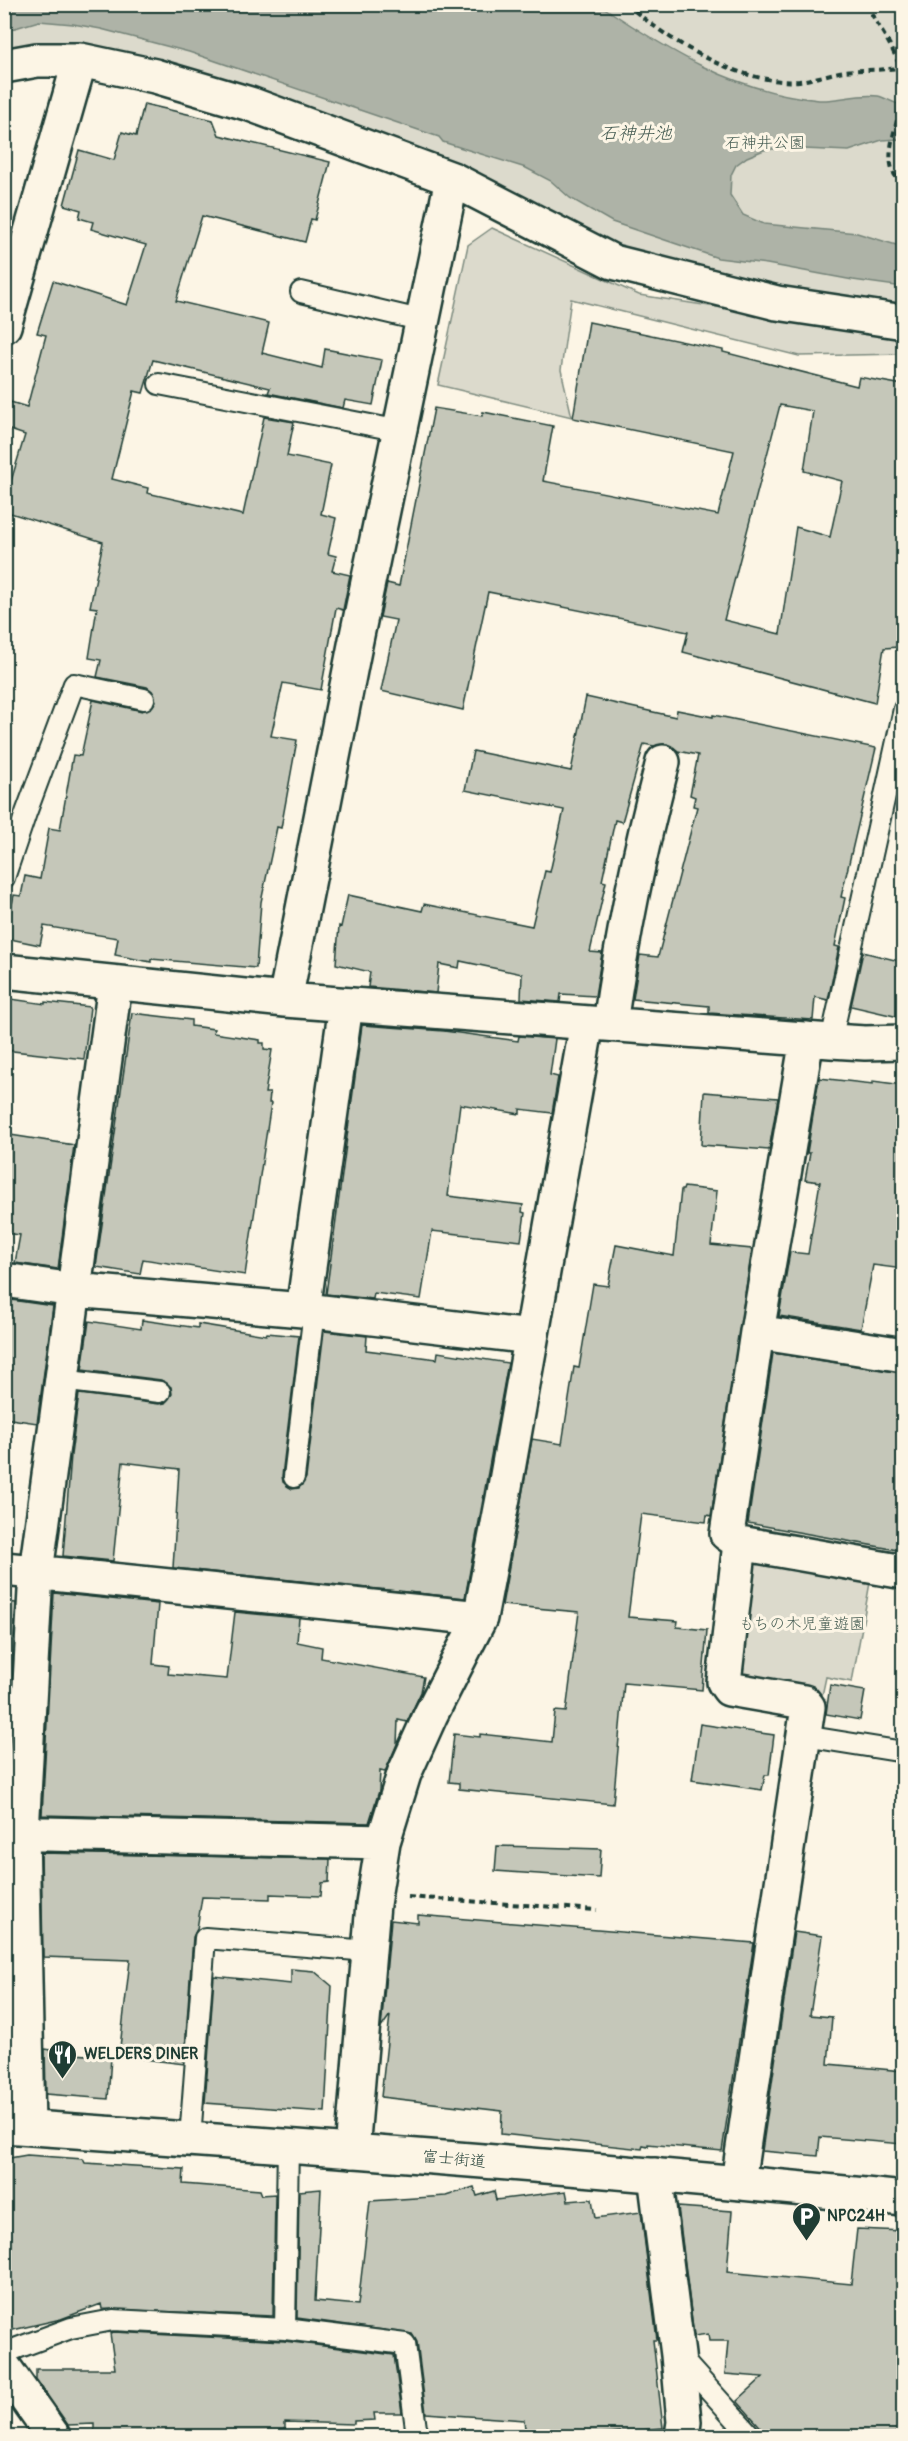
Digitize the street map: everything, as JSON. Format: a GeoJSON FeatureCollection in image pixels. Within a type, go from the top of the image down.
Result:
{"type":"FeatureCollection","features":[{"type":"Feature","properties":{"kind":"street"},"geometry":{"type":"LineString","coordinates":[[4,66],[37,60],[80,60],[155,76],[250,104],[452,178],[613,261],[777,303],[903,322]]}},
{"type":"Feature","properties":{"kind":"street"},"geometry":{"type":"LineString","coordinates":[[4,326],[80,60]]}},
{"type":"Feature","properties":{"kind":"street"},"geometry":{"type":"LineString","coordinates":[[285,1000],[356,640],[452,178]]}},
{"type":"Feature","properties":{"kind":"street"},"geometry":{"type":"LineString","coordinates":[[352,2151],[369,1951],[383,1842],[404,1774],[431,1714],[480,1618],[531,1337],[599,1024],[619,958],[642,842],[663,762]]}},
{"type":"Feature","properties":{"kind":"street"},"geometry":{"type":"LineString","coordinates":[[4,971],[115,984],[346,1005],[819,1040],[865,1043],[903,1042]]}},
{"type":"Feature","properties":{"kind":"street"},"geometry":{"type":"LineString","coordinates":[[16,2126],[13,1833],[20,1571],[61,1380],[115,984]]}},
{"type":"Feature","properties":{"kind":"street"},"geometry":{"type":"LineString","coordinates":[[308,1311],[346,1005]]}},
{"type":"Feature","properties":{"kind":"street"},"geometry":{"type":"LineString","coordinates":[[819,1040],[757,1332],[726,1534],[740,1543],[903,1572]]}},
{"type":"Feature","properties":{"kind":"street"},"geometry":{"type":"LineString","coordinates":[[4,1280],[74,1290],[308,1311],[531,1337]]}},
{"type":"Feature","properties":{"kind":"street"},"geometry":{"type":"LineString","coordinates":[[757,1332],[903,1355]]}},
{"type":"Feature","properties":{"kind":"street"},"geometry":{"type":"LineString","coordinates":[[738,2182],[808,1707],[804,1702],[729,1689],[724,1682],[740,1543]]}},
{"type":"Feature","properties":{"kind":"street"},"geometry":{"type":"LineString","coordinates":[[20,1571],[480,1618]]}},
{"type":"Feature","properties":{"kind":"street"},"geometry":{"type":"LineString","coordinates":[[13,1833],[383,1842]]}},
{"type":"Feature","properties":{"kind":"street","name":"富士街道"},"geometry":{"type":"LineString","coordinates":[[16,2126],[288,2145],[655,2175],[903,2199]]}},
{"type":"Feature","properties":{"kind":"street"},"geometry":{"type":"LineString","coordinates":[[655,2175],[678,2355],[684,2422],[682,2436]]}},
{"type":"Feature","properties":{"kind":"street"},"geometry":{"type":"LineString","coordinates":[[4,2367],[53,2436]]}},
{"type":"Feature","properties":{"kind":"lane"},"geometry":{"type":"LineString","coordinates":[[301,292],[424,321]]}},
{"type":"Feature","properties":{"kind":"lane"},"geometry":{"type":"LineString","coordinates":[[159,384],[401,431]]}},
{"type":"Feature","properties":{"kind":"lane"},"geometry":{"type":"LineString","coordinates":[[4,878],[74,684],[144,699]]}},
{"type":"Feature","properties":{"kind":"lane"},"geometry":{"type":"LineString","coordinates":[[819,1040],[903,709]]}},
{"type":"Feature","properties":{"kind":"lane"},"geometry":{"type":"LineString","coordinates":[[294,1477],[308,1311]]}},
{"type":"Feature","properties":{"kind":"lane"},"geometry":{"type":"LineString","coordinates":[[61,1380],[160,1392]]}},
{"type":"Feature","properties":{"kind":"lane"},"geometry":{"type":"LineString","coordinates":[[804,1736],[903,1752]]}},
{"type":"Feature","properties":{"kind":"lane"},"geometry":{"type":"LineString","coordinates":[[190,2139],[205,1938],[369,1951]]}},
{"type":"Feature","properties":{"kind":"lane"},"geometry":{"type":"LineString","coordinates":[[285,2329],[288,2145]]}},
{"type":"Feature","properties":{"kind":"lane"},"geometry":{"type":"LineString","coordinates":[[4,2353],[71,2328],[113,2320],[285,2329],[405,2344],[417,2436]]}},
{"type":"Feature","properties":{"kind":"lane"},"geometry":{"type":"LineString","coordinates":[[678,2355],[751,2436]]}},
{"type":"Feature","properties":{"kind":"path"},"geometry":{"type":"LineString","coordinates":[[627,4],[691,51],[732,69],[768,79],[798,81],[845,71],[902,68]]}},
{"type":"Feature","properties":{"kind":"path"},"geometry":{"type":"LineString","coordinates":[[866,4],[902,68],[903,93],[891,147],[890,164],[896,180],[903,184]]}},
{"type":"Feature","properties":{"kind":"path"},"geometry":{"type":"LineString","coordinates":[[375,1894],[597,1910]]}},
{"type":"Feature","properties":{"kind":"green space","name":"石神井池"},"geometry":{"type":"Polygon","coordinates":[[[5,5],[903,5],[903,306],[780,290],[614,246],[458,168],[5,55],[5,5]]]}},
{"type":"Feature","properties":{"kind":"green space"},"geometry":{"type":"Polygon","coordinates":[[[492,228],[639,295],[903,336],[903,354],[799,356],[571,299],[561,370],[572,417],[438,385],[468,245],[492,228]]]}},
{"type":"Feature","properties":{"kind":"green space","name":"もちの木児童遊園"},"geometry":{"type":"Polygon","coordinates":[[[764,1557],[871,1577],[852,1682],[826,1677],[822,1696],[745,1682],[735,1666],[749,1571],[764,1557]]]}},
{"type":"Feature","properties":{"kind":"water","name":"石神井池"},"geometry":{"type":"Polygon","coordinates":[[[5,4],[600,5],[677,53],[731,79],[788,96],[819,100],[878,96],[903,105],[903,143],[899,139],[882,140],[849,151],[781,148],[764,150],[747,157],[736,165],[731,175],[730,195],[743,215],[764,224],[857,233],[903,247],[903,287],[718,258],[612,222],[570,198],[551,181],[526,168],[443,142],[439,137],[189,52],[73,24],[39,21],[5,31],[5,4]]]}},
{"type":"Feature","properties":{"kind":"building"},"geometry":{"type":"Polygon","coordinates":[[[144,104],[213,120],[219,135],[330,162],[315,220],[311,219],[305,242],[202,216],[176,301],[269,323],[262,353],[322,368],[325,349],[382,360],[373,405],[345,400],[343,408],[268,393],[270,388],[153,360],[143,393],[134,391],[112,479],[148,488],[147,493],[243,515],[264,417],[294,422],[287,456],[331,465],[321,514],[336,518],[328,554],[336,556],[332,571],[350,575],[343,610],[336,608],[321,690],[283,683],[271,736],[297,740],[281,828],[277,827],[261,902],[256,968],[151,959],[151,962],[115,955],[118,938],[44,926],[40,945],[5,938],[14,895],[21,896],[25,876],[40,879],[49,828],[60,830],[73,755],[81,756],[93,700],[142,711],[152,707],[156,701],[152,691],[147,687],[97,677],[101,660],[89,658],[97,608],[90,607],[103,542],[4,511],[4,504],[25,435],[4,428],[4,400],[27,407],[46,335],[37,333],[53,281],[127,305],[146,245],[91,229],[93,222],[79,218],[81,210],[64,205],[79,150],[114,160],[122,132],[136,136],[144,104]]]}},
{"type":"Feature","properties":{"kind":"building"},"geometry":{"type":"Polygon","coordinates":[[[589,322],[723,350],[723,352],[857,386],[859,377],[903,385],[903,489],[897,516],[903,517],[903,618],[899,647],[884,648],[875,703],[683,652],[688,632],[488,592],[463,710],[381,691],[396,620],[380,617],[387,583],[399,586],[434,408],[482,416],[483,412],[553,426],[543,481],[718,515],[734,451],[573,418],[589,322]],[[780,405],[724,620],[780,634],[796,527],[830,537],[842,481],[804,471],[813,411],[780,405]]]}},
{"type":"Feature","properties":{"kind":"building"},"geometry":{"type":"Polygon","coordinates":[[[586,697],[676,717],[677,710],[713,717],[713,715],[876,748],[841,897],[845,898],[835,946],[839,947],[828,1000],[815,997],[813,1020],[709,1013],[709,1006],[633,999],[640,955],[658,957],[697,807],[693,806],[695,797],[690,795],[698,755],[678,751],[667,744],[654,746],[644,744],[622,822],[615,820],[602,881],[606,882],[590,952],[602,953],[595,996],[561,994],[560,1002],[521,999],[522,974],[460,961],[459,968],[439,964],[436,993],[368,987],[370,972],[336,964],[339,926],[341,927],[348,895],[422,911],[424,904],[532,926],[545,871],[550,872],[564,810],[465,790],[473,751],[571,771],[586,697]]]}},
{"type":"Feature","properties":{"kind":"building"},"geometry":{"type":"Polygon","coordinates":[[[863,952],[903,962],[903,1018],[851,1006],[863,952]]]}},
{"type":"Feature","properties":{"kind":"building"},"geometry":{"type":"Polygon","coordinates":[[[4,998],[90,1007],[84,1059],[4,1050],[4,998]]]}},
{"type":"Feature","properties":{"kind":"building"},"geometry":{"type":"Polygon","coordinates":[[[132,1013],[191,1020],[191,1026],[214,1029],[213,1033],[260,1040],[260,1043],[264,1043],[264,1049],[272,1050],[265,1093],[270,1093],[269,1103],[271,1103],[245,1275],[143,1259],[140,1274],[96,1267],[132,1013]]]}},
{"type":"Feature","properties":{"kind":"building"},"geometry":{"type":"Polygon","coordinates":[[[362,1025],[444,1031],[518,1041],[519,1036],[555,1039],[550,1075],[558,1077],[552,1113],[520,1109],[520,1114],[460,1104],[448,1196],[523,1205],[522,1212],[525,1213],[521,1241],[432,1231],[421,1299],[374,1293],[373,1299],[326,1294],[362,1025]]]}},
{"type":"Feature","properties":{"kind":"building"},"geometry":{"type":"Polygon","coordinates":[[[819,1078],[903,1085],[903,1269],[873,1265],[861,1329],[779,1316],[790,1252],[808,1254],[820,1182],[805,1180],[819,1078]]]}},
{"type":"Feature","properties":{"kind":"building"},"geometry":{"type":"Polygon","coordinates":[[[704,1092],[778,1098],[769,1150],[701,1145],[704,1092]]]}},
{"type":"Feature","properties":{"kind":"building"},"geometry":{"type":"Polygon","coordinates":[[[4,1134],[74,1145],[58,1269],[15,1263],[20,1235],[4,1233],[4,1134]]]}},
{"type":"Feature","properties":{"kind":"building"},"geometry":{"type":"Polygon","coordinates":[[[684,1187],[717,1191],[711,1245],[752,1249],[711,1516],[707,1515],[706,1522],[641,1514],[628,1617],[678,1621],[677,1627],[707,1630],[702,1690],[624,1683],[613,1804],[459,1789],[459,1783],[449,1782],[454,1734],[480,1737],[480,1734],[552,1742],[555,1711],[566,1712],[579,1612],[502,1605],[532,1439],[562,1444],[574,1367],[579,1368],[593,1284],[608,1286],[616,1245],[674,1256],[681,1190],[684,1187]]]}},
{"type":"Feature","properties":{"kind":"building"},"geometry":{"type":"Polygon","coordinates":[[[4,1299],[53,1306],[37,1423],[4,1418],[4,1299]]]}},
{"type":"Feature","properties":{"kind":"building"},"geometry":{"type":"Polygon","coordinates":[[[142,1320],[198,1328],[198,1324],[266,1335],[267,1333],[299,1336],[282,1476],[283,1482],[292,1489],[299,1488],[306,1478],[324,1331],[367,1336],[366,1350],[437,1359],[438,1352],[508,1363],[465,1598],[173,1568],[179,1469],[123,1462],[113,1561],[63,1556],[71,1455],[79,1394],[159,1404],[165,1403],[172,1394],[171,1387],[161,1380],[82,1370],[89,1321],[141,1329],[142,1320]]]}},
{"type":"Feature","properties":{"kind":"building"},"geometry":{"type":"Polygon","coordinates":[[[773,1353],[903,1373],[903,1551],[748,1523],[773,1353]]]}},
{"type":"Feature","properties":{"kind":"building"},"geometry":{"type":"Polygon","coordinates":[[[54,1593],[158,1604],[153,1664],[169,1666],[168,1674],[227,1679],[235,1612],[299,1618],[297,1642],[322,1647],[321,1658],[424,1677],[421,1692],[407,1722],[398,1720],[397,1744],[385,1772],[380,1771],[379,1791],[369,1823],[42,1815],[54,1593]]]}},
{"type":"Feature","properties":{"kind":"building"},"geometry":{"type":"Polygon","coordinates":[[[4,1602],[16,1603],[4,1809],[4,1602]]]}},
{"type":"Feature","properties":{"kind":"building"},"geometry":{"type":"Polygon","coordinates":[[[830,1685],[865,1691],[860,1720],[826,1714],[830,1685]]]}},
{"type":"Feature","properties":{"kind":"building"},"geometry":{"type":"Polygon","coordinates":[[[700,1724],[774,1735],[769,1775],[765,1775],[762,1790],[692,1780],[700,1724]]]}},
{"type":"Feature","properties":{"kind":"building"},"geometry":{"type":"Polygon","coordinates":[[[497,1846],[601,1849],[599,1878],[495,1871],[497,1846]]]}},
{"type":"Feature","properties":{"kind":"building"},"geometry":{"type":"Polygon","coordinates":[[[41,1853],[330,1859],[329,1882],[322,1883],[321,1896],[270,1894],[270,1899],[202,1897],[197,1929],[193,1937],[184,2064],[119,2056],[130,1960],[43,1957],[41,1853]]]}},
{"type":"Feature","properties":{"kind":"building"},"geometry":{"type":"Polygon","coordinates":[[[418,1915],[754,1943],[722,2151],[648,2144],[648,2146],[643,2145],[642,2149],[501,2134],[502,2111],[381,2097],[390,2015],[381,2028],[391,1920],[418,1923],[418,1915]]]}},
{"type":"Feature","properties":{"kind":"building"},"geometry":{"type":"Polygon","coordinates":[[[794,1932],[822,1936],[810,2015],[832,2017],[828,2064],[903,2071],[903,2144],[820,2137],[818,2156],[762,2151],[794,1932]]]}},
{"type":"Feature","properties":{"kind":"building"},"geometry":{"type":"Polygon","coordinates":[[[291,1969],[314,1971],[332,1986],[325,2112],[205,2103],[214,1976],[291,1984],[291,1969]]]}},
{"type":"Feature","properties":{"kind":"building"},"geometry":{"type":"Polygon","coordinates":[[[45,2049],[52,2050],[51,2052],[111,2057],[108,2099],[46,2094],[45,2049]]]}},
{"type":"Feature","properties":{"kind":"building"},"geometry":{"type":"Polygon","coordinates":[[[27,2155],[83,2159],[85,2163],[184,2169],[183,2184],[260,2190],[262,2195],[275,2194],[273,2316],[102,2309],[101,2304],[61,2319],[4,2332],[4,2159],[27,2155]]]}},
{"type":"Feature","properties":{"kind":"building"},"geometry":{"type":"Polygon","coordinates":[[[474,2187],[477,2196],[494,2191],[496,2200],[566,2191],[568,2201],[592,2199],[595,2218],[641,2212],[657,2340],[653,2340],[663,2428],[577,2436],[526,2436],[524,2420],[426,2413],[417,2342],[412,2334],[297,2318],[299,2191],[321,2189],[315,2301],[358,2305],[370,2201],[446,2196],[474,2187]]]}},
{"type":"Feature","properties":{"kind":"building"},"geometry":{"type":"Polygon","coordinates":[[[678,2207],[732,2211],[727,2272],[851,2284],[857,2229],[903,2231],[903,2436],[767,2434],[737,2401],[763,2377],[725,2374],[728,2341],[709,2341],[708,2334],[694,2336],[678,2207]]]}},
{"type":"Feature","properties":{"kind":"building"},"geometry":{"type":"Polygon","coordinates":[[[110,2333],[284,2341],[394,2355],[402,2413],[374,2413],[375,2420],[354,2421],[354,2424],[285,2422],[285,2436],[94,2436],[94,2424],[68,2425],[36,2379],[36,2369],[115,2369],[110,2333]]]}},
{"type":"Feature","properties":{"kind":"place","name":"WELDERS DINER"},"geometry":{"type":"Point","coordinates":[63,2080]}},
{"type":"Feature","properties":{"kind":"place","name":"NPC24H"},"geometry":{"type":"Point","coordinates":[806,2242]}},
{"type":"Feature","properties":{"kind":"park label","name":"石神井公園"},"geometry":{"type":"Point","coordinates":[765,143]}}]}
